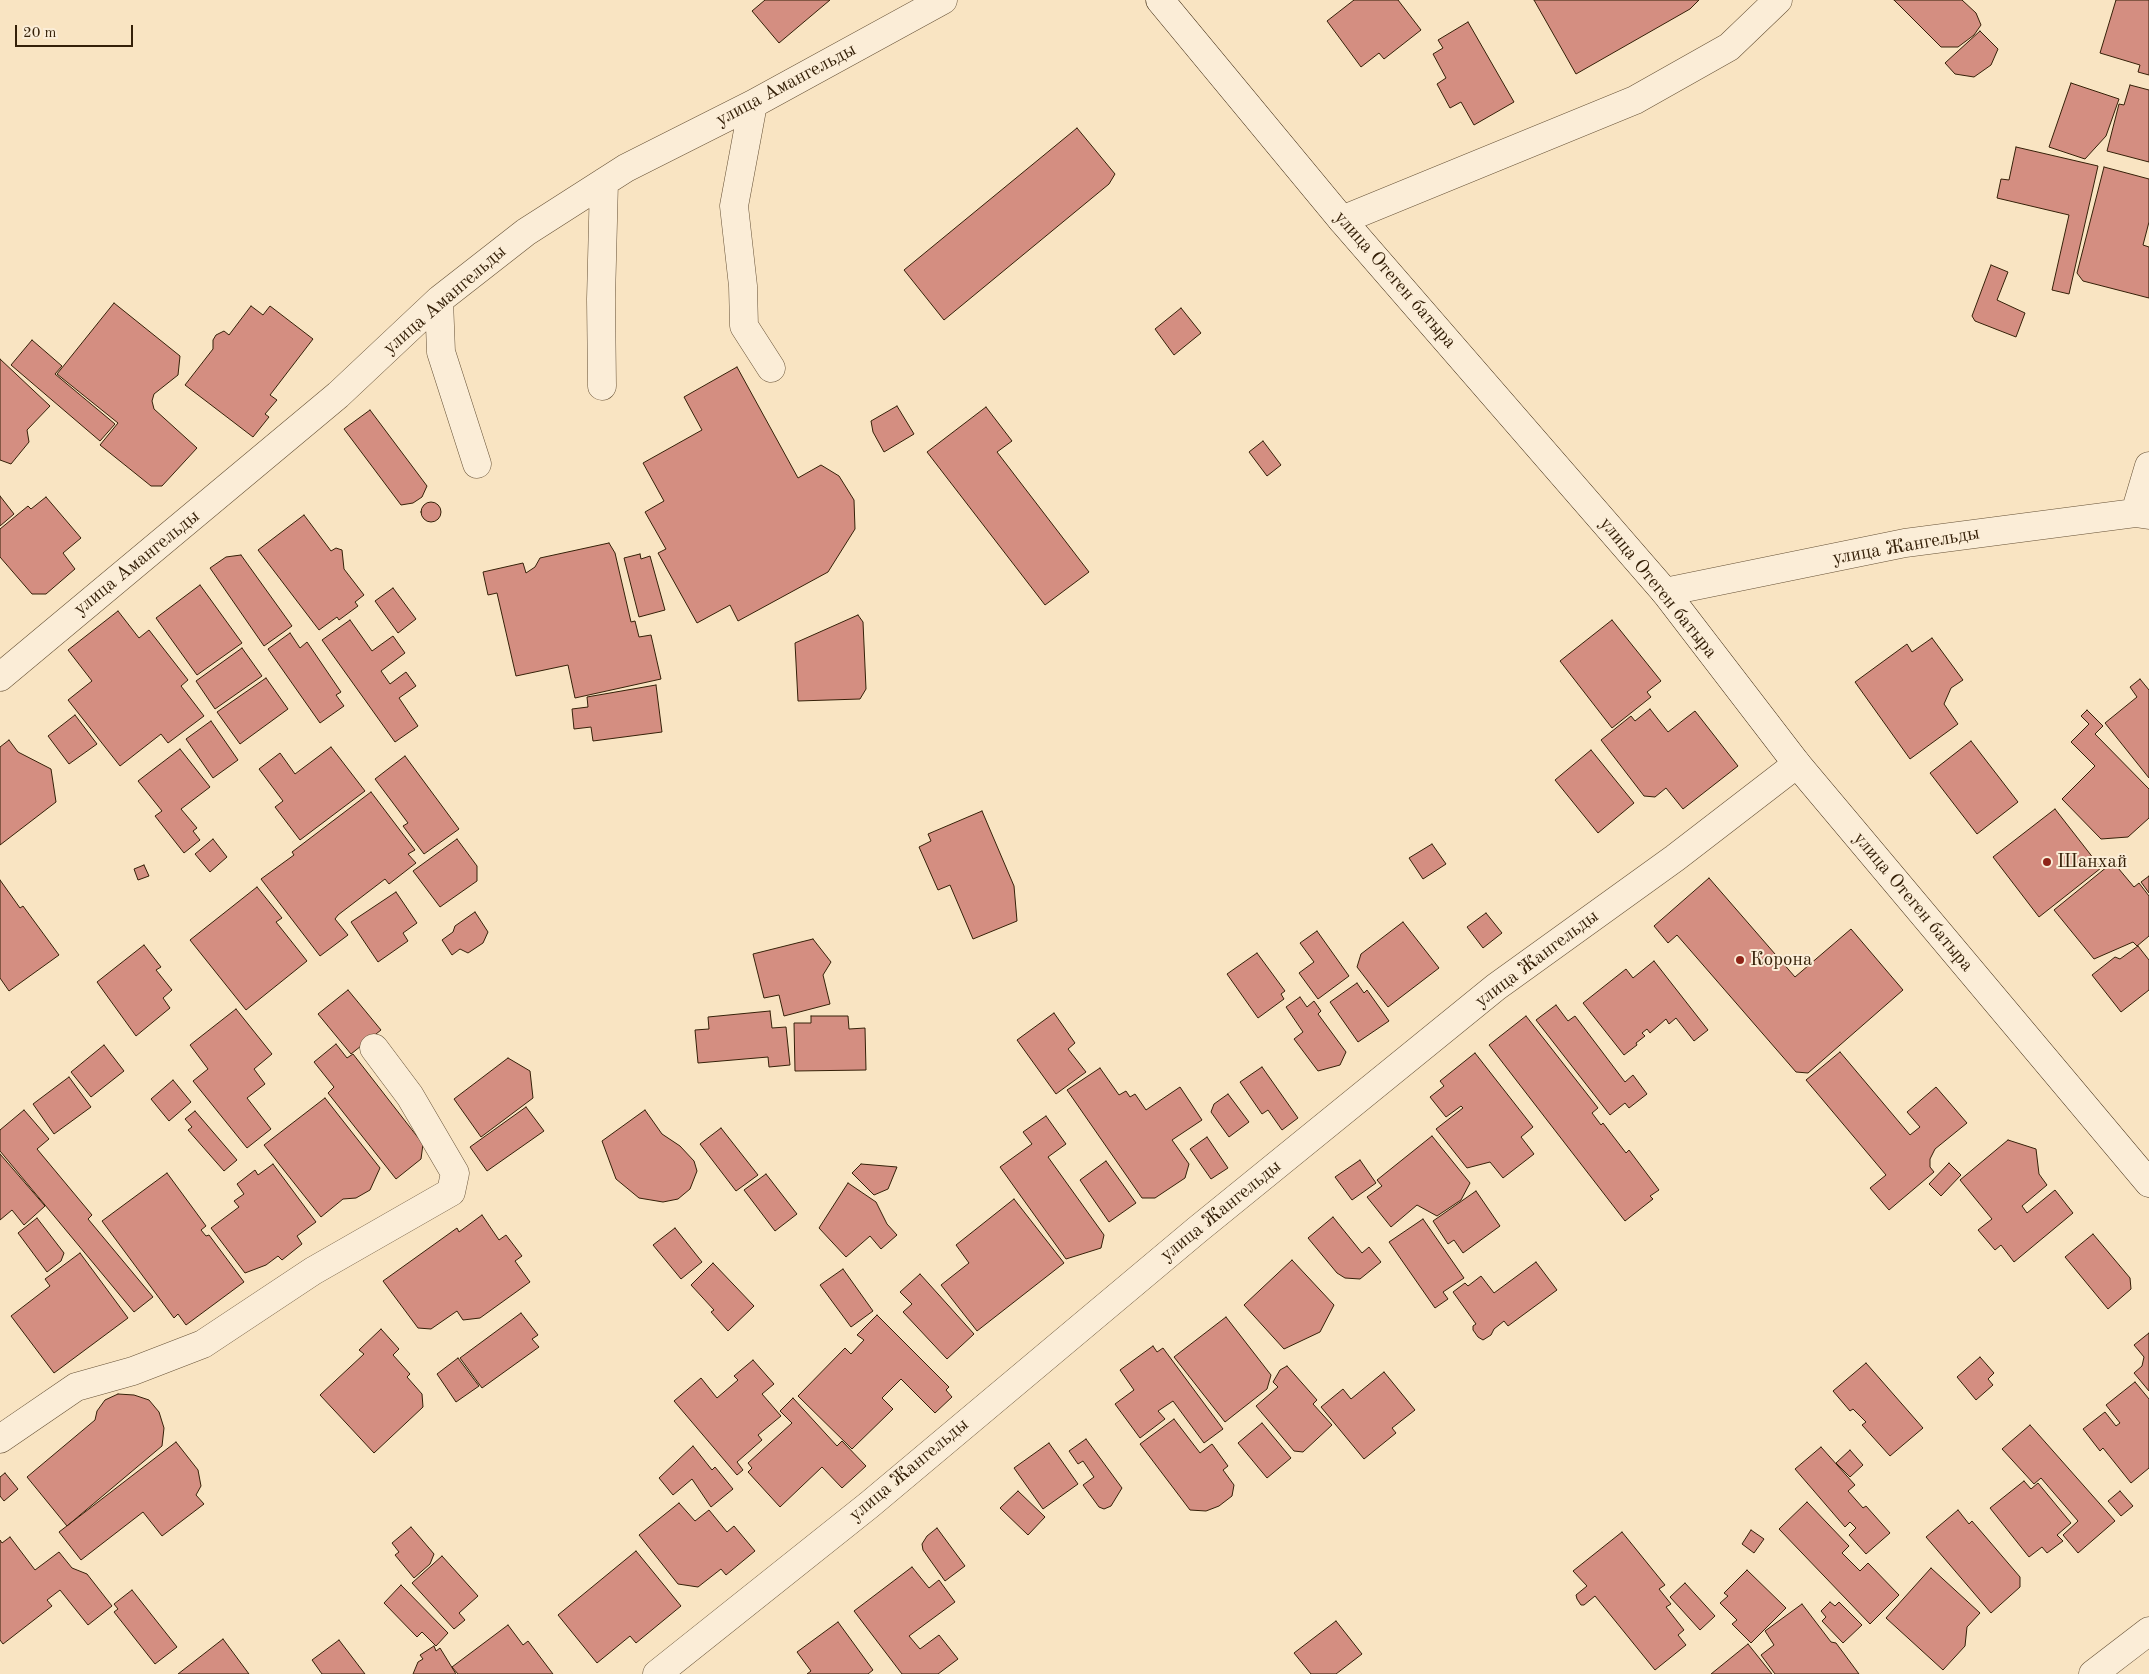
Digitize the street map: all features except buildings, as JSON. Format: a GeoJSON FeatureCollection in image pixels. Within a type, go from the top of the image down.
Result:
{"type":"FeatureCollection","features":[{"type":"Feature","properties":{"kind":"street","name":"улица Амангельды"},"geometry":{"type":"LineString","coordinates":[[0,677],[331,401],[439,300],[526,232],[626,168],[753,104],[943,0]]}},
{"type":"Feature","properties":{"kind":"street"},"geometry":{"type":"LineString","coordinates":[[1342,220],[1635,100],[1729,47],[1778,0]]}},
{"type":"Feature","properties":{"kind":"street","name":"улица Отеген батыра"},"geometry":{"type":"LineString","coordinates":[[1166,2],[1342,220],[1665,592],[1797,764],[2149,1182]]}},
{"type":"Feature","properties":{"kind":"street"},"geometry":{"type":"LineString","coordinates":[[753,104],[734,206],[743,286],[744,326],[770,368]]}},
{"type":"Feature","properties":{"kind":"street"},"geometry":{"type":"LineString","coordinates":[[602,386],[600,299],[604,182]]}},
{"type":"Feature","properties":{"kind":"street"},"geometry":{"type":"LineString","coordinates":[[439,300],[441,352],[477,464]]}},
{"type":"Feature","properties":{"kind":"street"},"geometry":{"type":"LineString","coordinates":[[2142,514],[2149,466]]}},
{"type":"Feature","properties":{"kind":"street","name":"улица Жангельды"},"geometry":{"type":"LineString","coordinates":[[1665,592],[1905,543],[2142,514]]}},
{"type":"Feature","properties":{"kind":"street","name":"улица Жангельды"},"geometry":{"type":"LineString","coordinates":[[657,1674],[869,1505],[1197,1230],[1496,987],[1675,858],[1797,764]]}},
{"type":"Feature","properties":{"kind":"street"},"geometry":{"type":"LineString","coordinates":[[0,1439],[76,1387],[133,1370],[203,1344],[313,1271],[451,1192],[455,1173],[410,1096],[374,1048]]}},
{"type":"Feature","properties":{"kind":"street"},"geometry":{"type":"LineString","coordinates":[[2093,1674],[2149,1630]]}},
{"type":"Feature","properties":{"kind":"place","name":"Шанхай"},"geometry":{"type":"Point","coordinates":[2047,862]}},
{"type":"Feature","properties":{"kind":"place","name":"Корона"},"geometry":{"type":"Point","coordinates":[1740,960]}}]}
